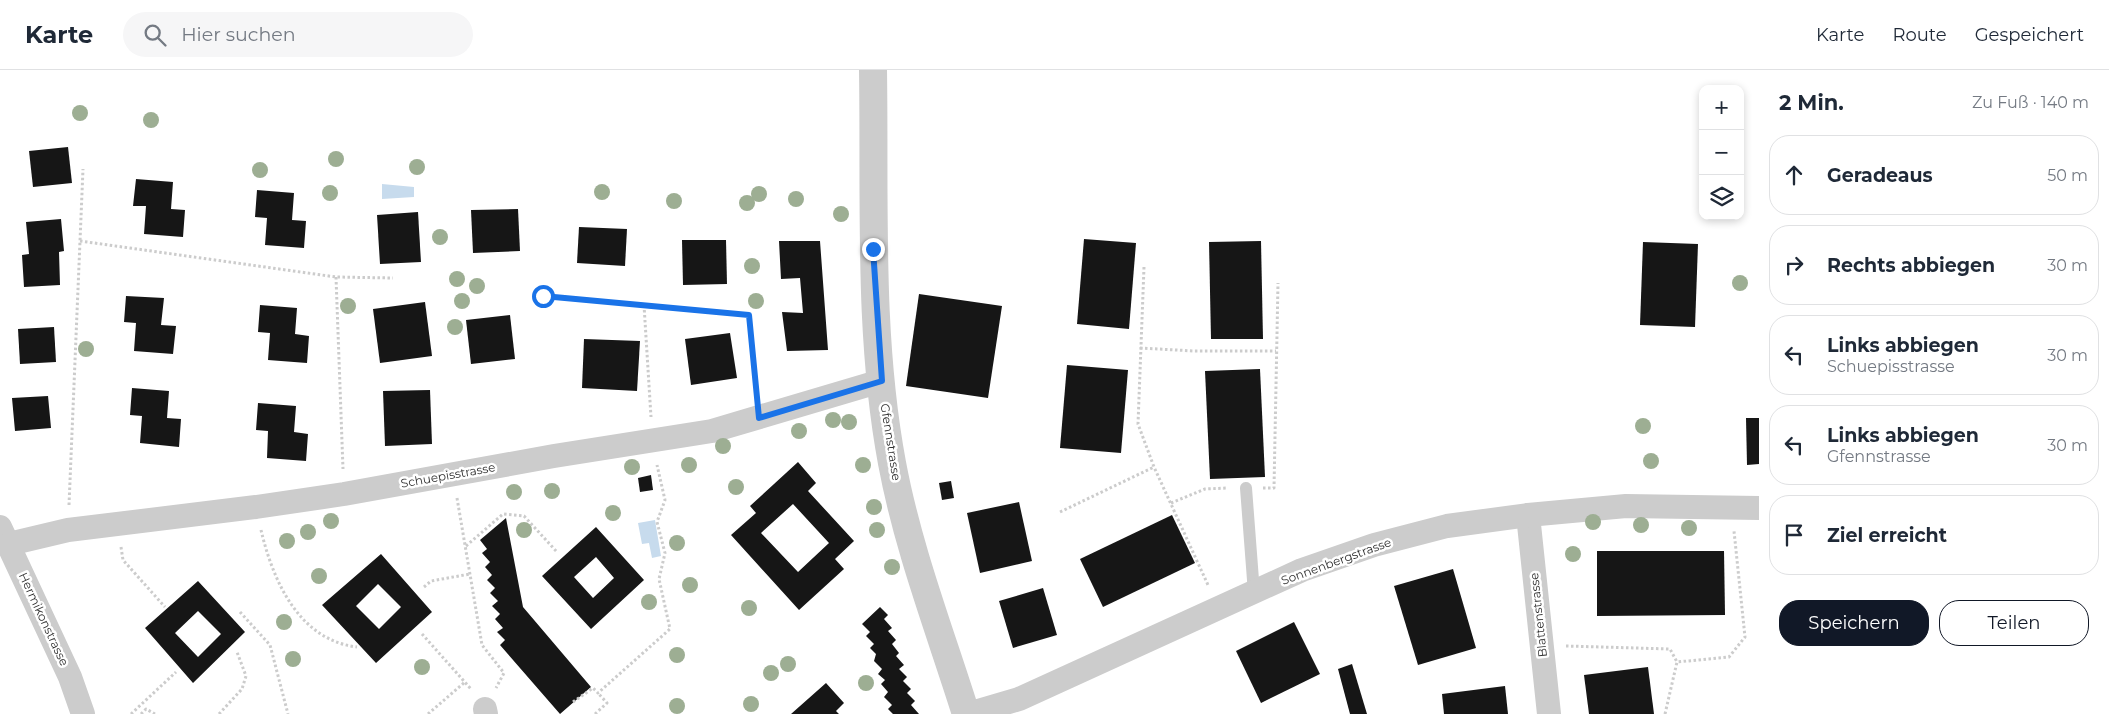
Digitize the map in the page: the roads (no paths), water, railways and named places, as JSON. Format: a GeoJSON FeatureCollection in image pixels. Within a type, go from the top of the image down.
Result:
{"type":"FeatureCollection","features":[{"type":"Feature","properties":{"kind":"street","name":"Gfennstrasse"},"geometry":{"type":"LineString","coordinates":[[873,70],[875,193],[873,249],[882,381],[892,463],[912,543],[967,714]]}},
{"type":"Feature","properties":{"kind":"street","name":"Schuepisstrasse"},"geometry":{"type":"LineString","coordinates":[[4,535],[68,530],[256,507],[344,494],[554,456],[712,431],[882,381]]}},
{"type":"Feature","properties":{"kind":"street","name":"Sonnenbergstrasse"},"geometry":{"type":"LineString","coordinates":[[967,714],[1019,700],[1302,570],[1374,545],[1447,526],[1528,515],[1626,506],[1759,508]]}},
{"type":"Feature","properties":{"kind":"street","name":"Blattenstrasse"},"geometry":{"type":"LineString","coordinates":[[1528,515],[1549,714]]}},
{"type":"Feature","properties":{"kind":"street","name":"Hermikonstrasse"},"geometry":{"type":"LineString","coordinates":[[4,535],[70,677],[83,714]]}},
{"type":"Feature","properties":{"kind":"lane"},"geometry":{"type":"LineString","coordinates":[[1246,488],[1254,592]]}},
{"type":"Feature","properties":{"kind":"water"},"geometry":{"type":"Polygon","coordinates":[[[382,184],[414,187],[414,197],[382,199],[382,184]]]}},
{"type":"Feature","properties":{"kind":"water"},"geometry":{"type":"Polygon","coordinates":[[[655,520],[661,556],[652,558],[649,543],[642,544],[638,523],[655,520]]]}}]}
